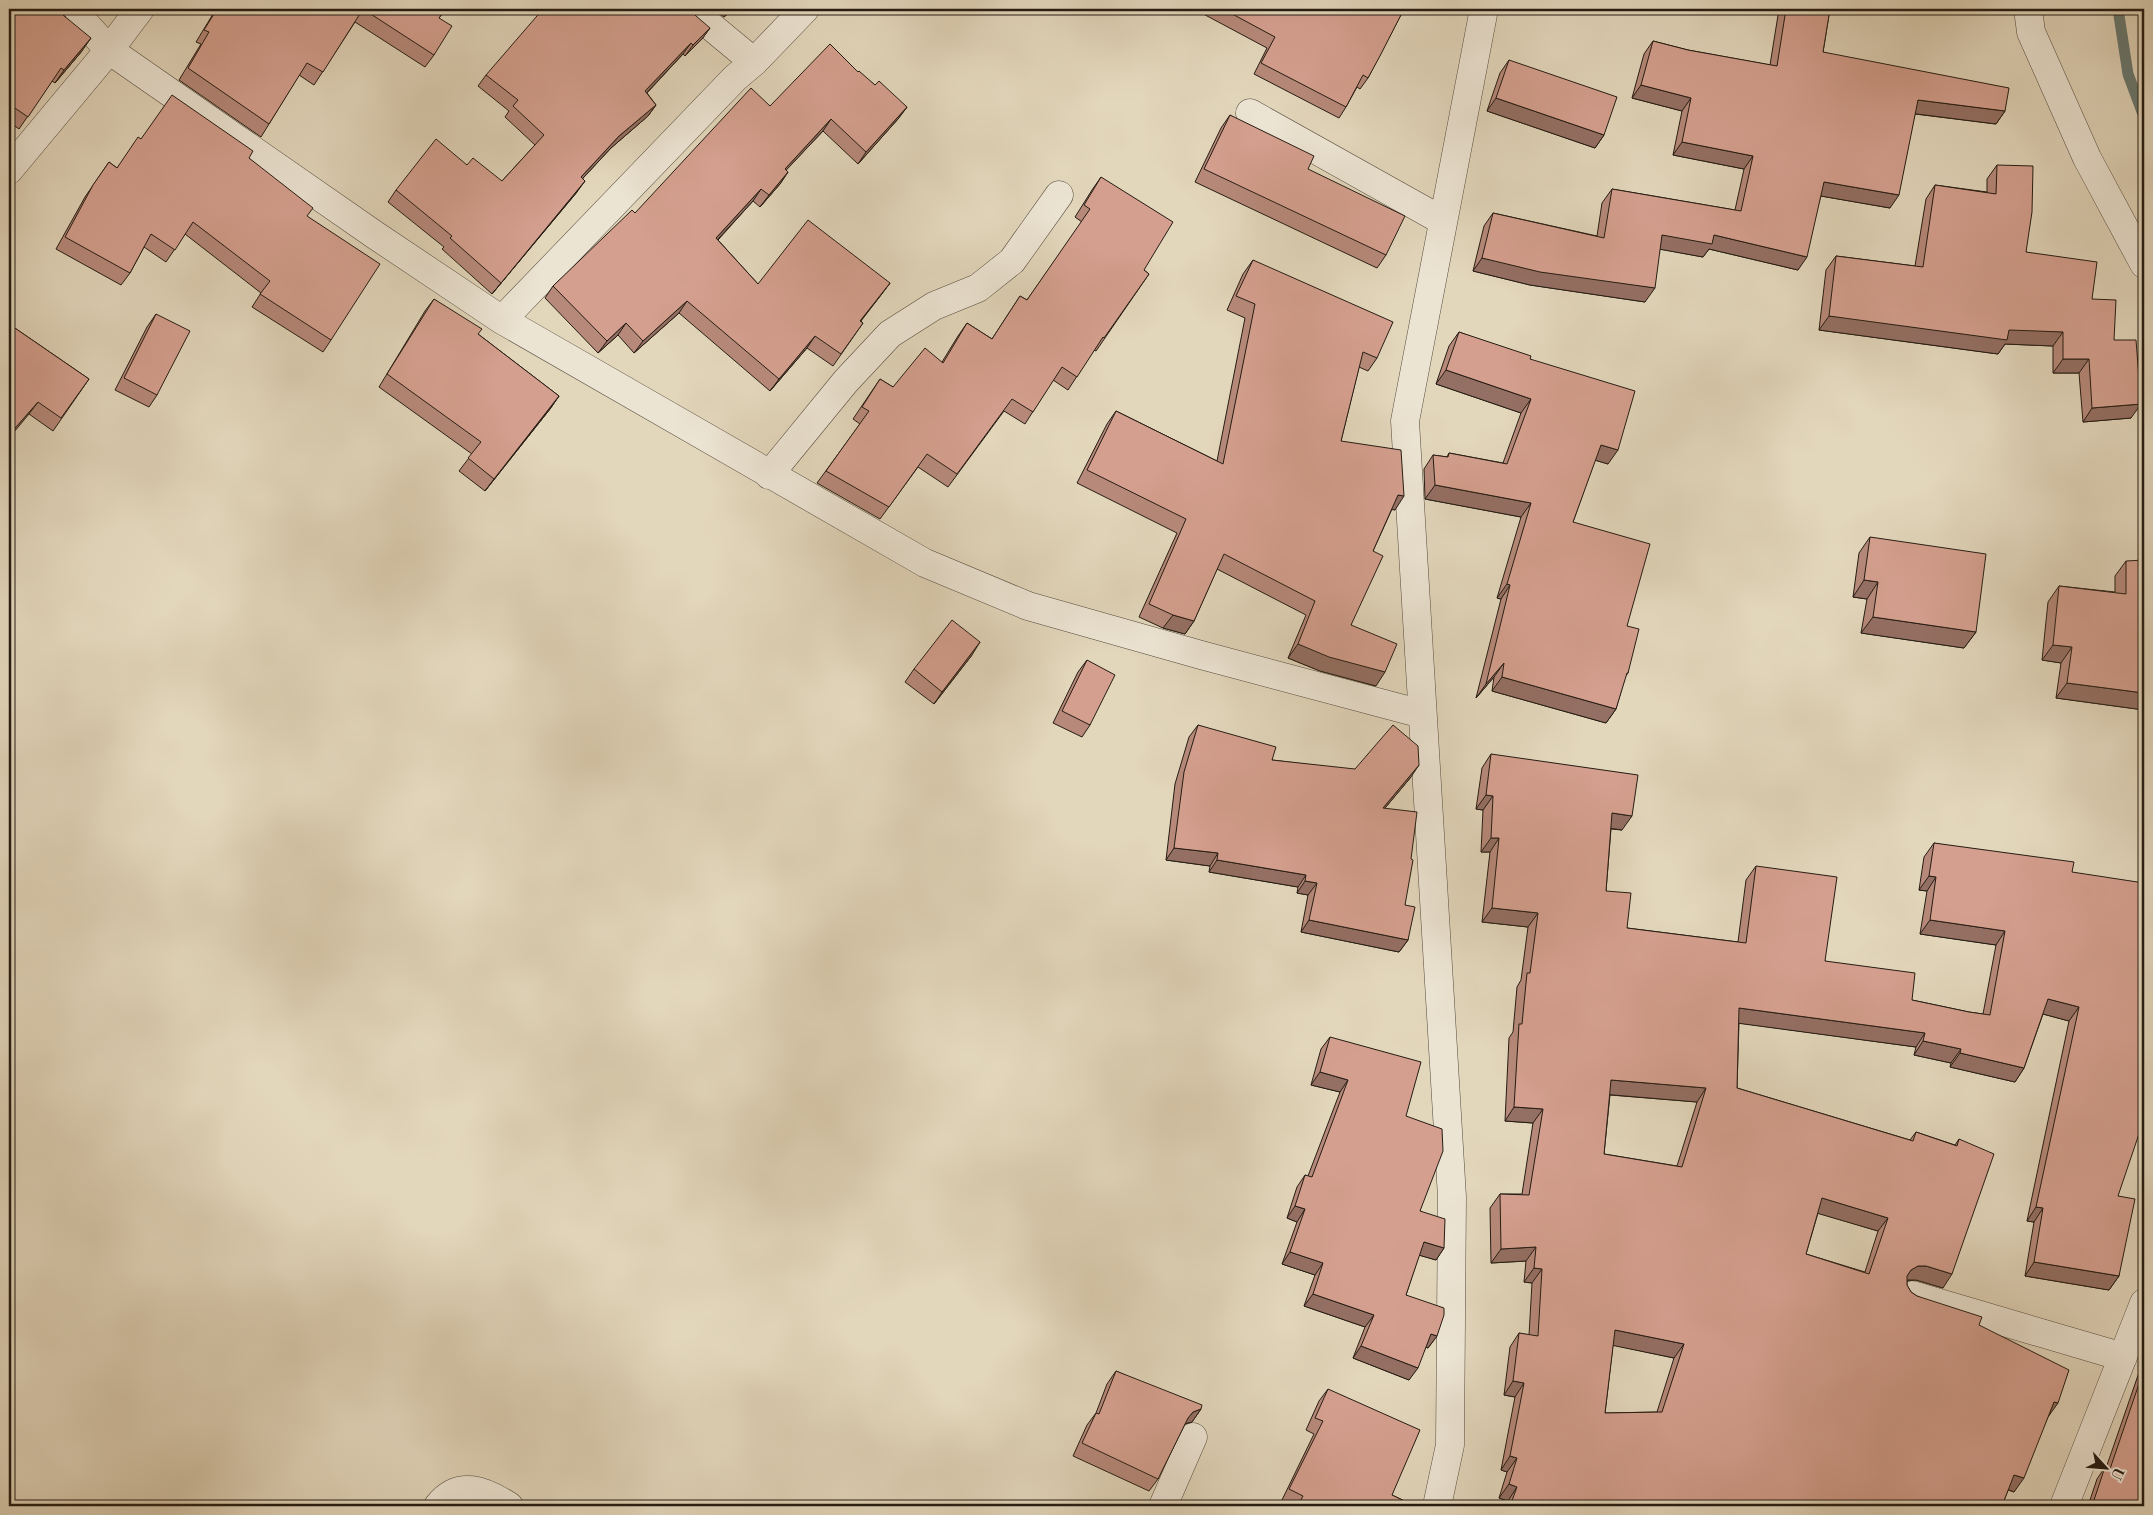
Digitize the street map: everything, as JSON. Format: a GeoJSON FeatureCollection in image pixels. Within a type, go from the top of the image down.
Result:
{"type":"FeatureCollection","features":[{"type":"Feature","properties":{"kind":"street"},"geometry":{"type":"LineString","coordinates":[[72,9],[109,50],[374,235],[502,320],[925,563],[1028,606],[1422,714]]}},
{"type":"Feature","properties":{"kind":"street"},"geometry":{"type":"LineString","coordinates":[[9,170],[109,50],[140,9]]}},
{"type":"Feature","properties":{"kind":"street"},"geometry":{"type":"LineString","coordinates":[[690,9],[754,62]]}},
{"type":"Feature","properties":{"kind":"street"},"geometry":{"type":"LineString","coordinates":[[502,320],[735,78],[754,62],[805,9]]}},
{"type":"Feature","properties":{"kind":"street"},"geometry":{"type":"LineString","coordinates":[[1437,1506],[1450,1445],[1452,1197],[1405,421],[1484,9]]}},
{"type":"Feature","properties":{"kind":"street"},"geometry":{"type":"LineString","coordinates":[[2028,9],[2031,32],[2087,158],[2144,264]]}},
{"type":"Feature","properties":{"kind":"street"},"geometry":{"type":"LineString","coordinates":[[1250,113],[1443,222]]}},
{"type":"Feature","properties":{"kind":"street"},"geometry":{"type":"LineString","coordinates":[[769,475],[846,381],[890,334],[934,306],[978,288],[1012,261],[1059,195]]}},
{"type":"Feature","properties":{"kind":"street"},"geometry":{"type":"LineString","coordinates":[[1912,1295],[2123,1357]]}},
{"type":"Feature","properties":{"kind":"street"},"geometry":{"type":"LineString","coordinates":[[2064,1506],[2144,1303]]}},
{"type":"Feature","properties":{"kind":"street"},"geometry":{"type":"LineString","coordinates":[[1163,1506],[1193,1437]]}},
{"type":"Feature","properties":{"kind":"street"},"geometry":{"type":"LineString","coordinates":[[438,1506],[442,1500],[459,1489],[484,1492],[509,1506]]}},
{"type":"Feature","properties":{"kind":"building"},"geometry":{"type":"Polygon","coordinates":[[[9,9],[70,9],[63,15],[91,38],[64,70],[61,68],[28,117],[9,104],[9,9]]]}},
{"type":"Feature","properties":{"kind":"building"},"geometry":{"type":"Polygon","coordinates":[[[217,9],[363,9],[323,72],[307,63],[269,124],[188,68],[209,32],[204,30],[217,9]]]}},
{"type":"Feature","properties":{"kind":"building"},"geometry":{"type":"Polygon","coordinates":[[[363,9],[445,9],[439,18],[452,26],[434,55],[363,9]]]}},
{"type":"Feature","properties":{"kind":"building"},"geometry":{"type":"Polygon","coordinates":[[[543,9],[688,9],[710,28],[693,45],[691,43],[645,91],[656,105],[619,136],[581,177],[585,181],[501,283],[450,238],[452,236],[396,190],[436,139],[467,165],[473,158],[502,181],[544,135],[513,106],[518,100],[486,75],[543,9]]]}},
{"type":"Feature","properties":{"kind":"building"},"geometry":{"type":"Polygon","coordinates":[[[1223,9],[1404,9],[1368,78],[1363,75],[1346,107],[1261,63],[1275,37],[1223,9]]]}},
{"type":"Feature","properties":{"kind":"building"},"geometry":{"type":"Polygon","coordinates":[[[1786,9],[1830,9],[1823,52],[2009,88],[2005,111],[1918,100],[1899,195],[1824,182],[1807,257],[1714,235],[1712,244],[1662,235],[1655,288],[1540,272],[1482,258],[1493,213],[1604,238],[1612,189],[1741,211],[1753,156],[1682,142],[1691,98],[1641,85],[1653,41],[1688,50],[1777,66],[1786,9]]]}},
{"type":"Feature","properties":{"kind":"building"},"geometry":{"type":"Polygon","coordinates":[[[830,44],[858,72],[875,85],[879,81],[907,107],[866,152],[831,119],[785,169],[788,172],[769,195],[761,189],[716,238],[758,284],[808,220],[890,283],[860,321],[863,323],[841,354],[815,336],[779,379],[687,301],[643,341],[626,323],[607,341],[553,286],[632,210],[635,213],[751,88],[770,106],[830,44]]]}},
{"type":"Feature","properties":{"kind":"building"},"geometry":{"type":"Polygon","coordinates":[[[1509,60],[1617,97],[1604,135],[1496,98],[1509,60]]]}},
{"type":"Feature","properties":{"kind":"building"},"geometry":{"type":"Polygon","coordinates":[[[172,95],[253,151],[249,158],[313,208],[307,216],[380,264],[331,340],[260,294],[270,281],[193,222],[175,250],[151,234],[130,273],[65,237],[93,185],[109,162],[117,168],[138,137],[141,139],[172,95]]]}},
{"type":"Feature","properties":{"kind":"building"},"geometry":{"type":"Polygon","coordinates":[[[1230,115],[1314,156],[1308,169],[1405,216],[1386,255],[1204,169],[1230,115]]]}},
{"type":"Feature","properties":{"kind":"building"},"geometry":{"type":"Polygon","coordinates":[[[1997,165],[2033,166],[2032,212],[2026,252],[2097,262],[2092,299],[2116,300],[2114,340],[2136,340],[2141,404],[2092,408],[2089,359],[2063,359],[2063,332],[2009,330],[2007,340],[1829,316],[1836,256],[1923,267],[1935,185],[1996,194],[1997,165]]]}},
{"type":"Feature","properties":{"kind":"building"},"geometry":{"type":"Polygon","coordinates":[[[1101,177],[1173,222],[1144,270],[1149,274],[1103,337],[1077,377],[1062,367],[1033,412],[1012,399],[957,474],[927,454],[889,507],[826,471],[869,411],[862,407],[880,379],[893,387],[925,348],[943,363],[967,323],[992,339],[1020,296],[1027,300],[1090,209],[1084,205],[1101,177]]]}},
{"type":"Feature","properties":{"kind":"building"},"geometry":{"type":"Polygon","coordinates":[[[1253,260],[1393,322],[1377,358],[1363,352],[1341,441],[1401,450],[1404,496],[1398,495],[1373,551],[1383,556],[1351,625],[1397,644],[1385,672],[1329,657],[1298,644],[1315,601],[1224,554],[1194,621],[1173,615],[1149,604],[1186,519],[1087,470],[1116,411],[1223,464],[1255,304],[1236,296],[1253,260]]]}},
{"type":"Feature","properties":{"kind":"building"},"geometry":{"type":"Polygon","coordinates":[[[434,299],[482,329],[478,334],[559,396],[494,479],[468,458],[481,442],[387,374],[434,299]]]}},
{"type":"Feature","properties":{"kind":"building"},"geometry":{"type":"Polygon","coordinates":[[[156,314],[190,331],[157,395],[124,378],[156,314]]]}},
{"type":"Feature","properties":{"kind":"building"},"geometry":{"type":"Polygon","coordinates":[[[9,324],[89,379],[61,418],[38,402],[9,435],[9,324]]]}},
{"type":"Feature","properties":{"kind":"building"},"geometry":{"type":"Polygon","coordinates":[[[1459,332],[1531,356],[1530,359],[1635,391],[1618,450],[1601,445],[1573,522],[1650,544],[1627,626],[1639,629],[1628,673],[1616,709],[1502,677],[1504,663],[1486,684],[1510,585],[1507,584],[1531,503],[1435,485],[1433,455],[1448,457],[1449,453],[1507,464],[1531,399],[1446,370],[1459,332]]]}},
{"type":"Feature","properties":{"kind":"building"},"geometry":{"type":"Polygon","coordinates":[[[1870,537],[1986,554],[1976,632],[1873,617],[1878,582],[1864,580],[1870,537]]]}},
{"type":"Feature","properties":{"kind":"building"},"geometry":{"type":"Polygon","coordinates":[[[2144,560],[2144,693],[2067,683],[2072,647],[2053,645],[2059,586],[2126,594],[2126,561],[2144,560]]]}},
{"type":"Feature","properties":{"kind":"building"},"geometry":{"type":"Polygon","coordinates":[[[952,620],[980,642],[942,692],[914,669],[952,620]]]}},
{"type":"Feature","properties":{"kind":"building"},"geometry":{"type":"Polygon","coordinates":[[[1087,660],[1115,675],[1090,725],[1062,711],[1087,660]]]}},
{"type":"Feature","properties":{"kind":"building"},"geometry":{"type":"Polygon","coordinates":[[[1198,725],[1276,747],[1272,760],[1355,769],[1393,725],[1418,746],[1419,765],[1383,808],[1417,812],[1411,859],[1413,860],[1405,905],[1415,907],[1408,940],[1309,920],[1317,883],[1305,881],[1306,875],[1217,860],[1218,853],[1174,848],[1184,772],[1198,725]]]}},
{"type":"Feature","properties":{"kind":"building"},"geometry":{"type":"Polygon","coordinates":[[[1491,754],[1638,775],[1632,816],[1612,813],[1606,891],[1631,893],[1627,928],[1746,943],[1756,866],[1837,877],[1825,961],[1915,973],[1912,1000],[1990,1015],[2005,931],[1930,920],[1936,877],[1929,876],[1934,843],[2074,862],[2072,872],[2144,883],[2144,1119],[2118,1196],[2135,1199],[2119,1276],[2034,1262],[2043,1208],[2036,1207],[2079,1007],[2048,999],[2024,1068],[1960,1053],[1961,1049],[1923,1041],[1925,1033],[1739,1008],[1737,1088],[1913,1141],[1916,1132],[1957,1146],[1959,1139],[1994,1154],[1952,1274],[1926,1266],[1918,1266],[1911,1270],[1907,1276],[1907,1285],[1911,1292],[1917,1296],[1982,1317],[1979,1325],[2069,1370],[2058,1403],[2054,1402],[2024,1478],[2014,1475],[2002,1506],[1510,1506],[1517,1487],[1509,1484],[1517,1458],[1510,1456],[1524,1383],[1513,1381],[1519,1333],[1538,1336],[1542,1269],[1534,1268],[1536,1247],[1501,1249],[1500,1194],[1529,1195],[1543,1109],[1514,1107],[1519,1024],[1522,1024],[1527,973],[1530,973],[1538,913],[1492,908],[1499,838],[1491,838],[1493,796],[1486,795],[1491,754]],[[1611,1080],[1604,1154],[1682,1167],[1706,1088],[1611,1080]],[[1822,1198],[1806,1254],[1869,1274],[1888,1218],[1822,1198]],[[1615,1330],[1605,1413],[1662,1412],[1684,1344],[1615,1330]]]}},
{"type":"Feature","properties":{"kind":"building"},"geometry":{"type":"Polygon","coordinates":[[[1330,1037],[1421,1062],[1406,1116],[1442,1129],[1443,1151],[1420,1211],[1445,1219],[1444,1248],[1424,1242],[1406,1295],[1444,1308],[1444,1315],[1437,1336],[1431,1334],[1418,1368],[1361,1346],[1374,1315],[1313,1294],[1323,1263],[1290,1252],[1305,1209],[1295,1206],[1305,1175],[1312,1177],[1348,1080],[1320,1072],[1330,1037]]]}},
{"type":"Feature","properties":{"kind":"building"},"geometry":{"type":"Polygon","coordinates":[[[2144,1369],[2144,1486],[2138,1506],[2092,1506],[2105,1467],[2110,1469],[2144,1369]]]}},
{"type":"Feature","properties":{"kind":"building"},"geometry":{"type":"Polygon","coordinates":[[[1116,1371],[1202,1405],[1201,1409],[1193,1412],[1188,1418],[1158,1479],[1082,1443],[1096,1413],[1099,1414],[1116,1371]]]}},
{"type":"Feature","properties":{"kind":"building"},"geometry":{"type":"Polygon","coordinates":[[[1328,1389],[1420,1430],[1392,1495],[1415,1506],[1298,1506],[1303,1496],[1289,1489],[1323,1421],[1315,1418],[1328,1389]]]}},
{"type":"Feature","properties":{"kind":"waterway"},"geometry":{"type":"LineString","coordinates":[[2118,9],[2128,74],[2144,117]]}}]}
